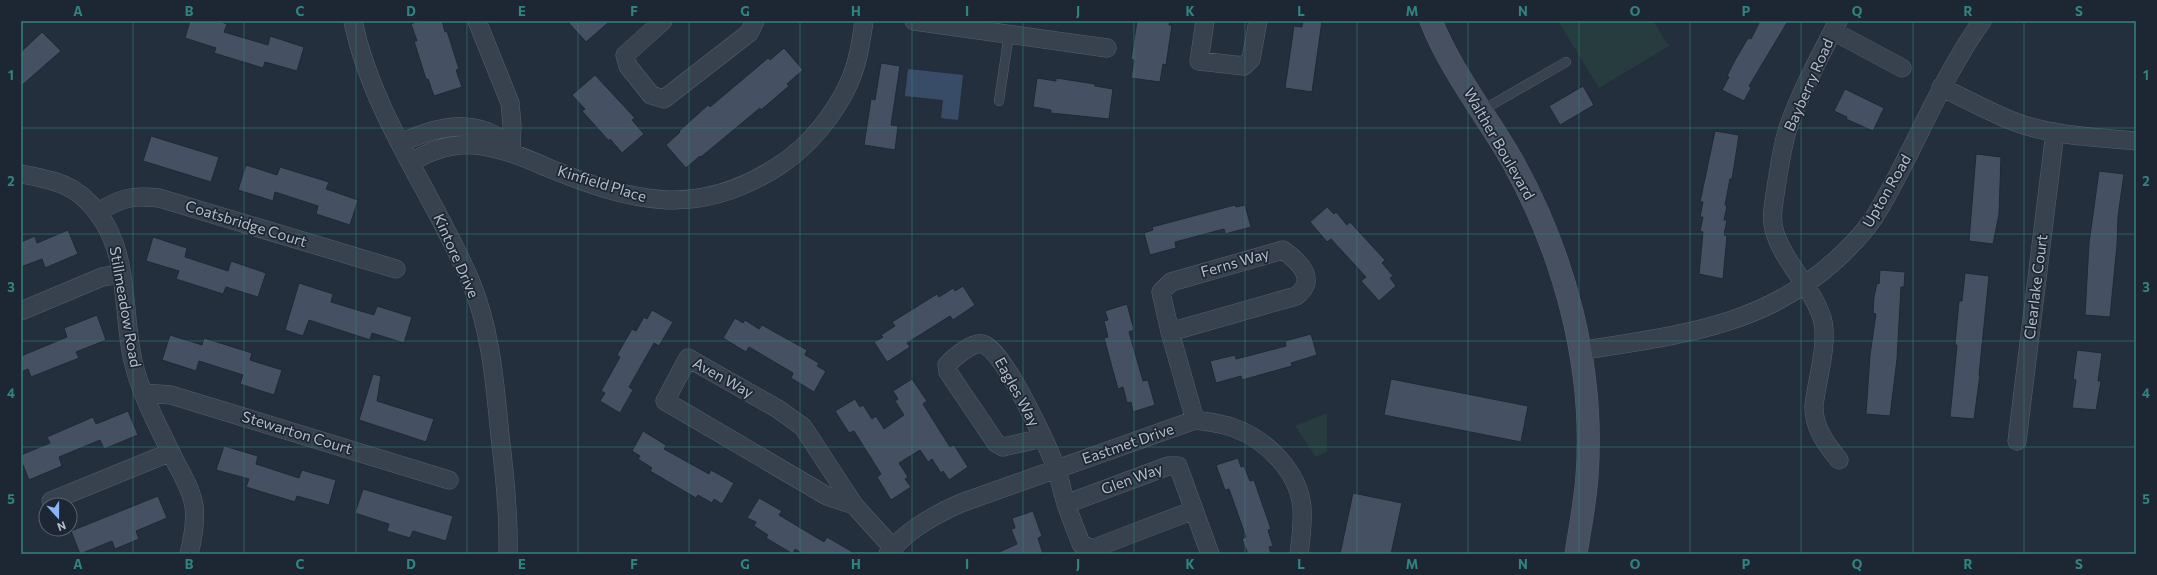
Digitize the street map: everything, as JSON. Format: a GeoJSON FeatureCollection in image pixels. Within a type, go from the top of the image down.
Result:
{"type":"FeatureCollection","features":[{"type":"Feature","properties":{"kind":"main road","name":"Walther Boulevard"},"geometry":{"type":"LineString","coordinates":[[1431,21],[1455,68],[1512,162],[1536,209],[1561,271],[1580,350],[1586,407],[1587,474],[1583,514],[1576,554]]}},
{"type":"Feature","properties":{"kind":"street","name":"Kintore Drive"},"geometry":{"type":"LineString","coordinates":[[354,21],[367,70],[380,102],[470,280],[485,329],[493,369],[503,462],[509,528],[508,554]]}},
{"type":"Feature","properties":{"kind":"street"},"geometry":{"type":"LineString","coordinates":[[477,21],[510,103],[512,125],[510,152]]}},
{"type":"Feature","properties":{"kind":"street"},"geometry":{"type":"LineString","coordinates":[[663,21],[625,55],[628,66],[651,95],[664,99],[749,33],[754,21]]}},
{"type":"Feature","properties":{"kind":"street","name":"Kinfield Place"},"geometry":{"type":"LineString","coordinates":[[411,162],[435,150],[454,145],[488,147],[510,152],[602,187],[649,200],[684,200],[724,194],[769,172],[788,160],[823,124],[840,101],[850,82],[857,61],[864,21]]}},
{"type":"Feature","properties":{"kind":"street"},"geometry":{"type":"LineString","coordinates":[[914,21],[1107,48]]}},
{"type":"Feature","properties":{"kind":"street"},"geometry":{"type":"LineString","coordinates":[[1205,21],[1199,61],[1244,66],[1251,59],[1258,21]]}},
{"type":"Feature","properties":{"kind":"street","name":"Upton Road"},"geometry":{"type":"LineString","coordinates":[[1580,350],[1694,331],[1720,325],[1764,308],[1805,285],[1850,246],[1877,213],[1901,169],[1941,87],[1966,44],[1982,21]]}},
{"type":"Feature","properties":{"kind":"street"},"geometry":{"type":"LineString","coordinates":[[1836,26],[1902,68]]}},
{"type":"Feature","properties":{"kind":"street","name":"Bayberry Road"},"geometry":{"type":"LineString","coordinates":[[1836,26],[1799,100],[1788,130],[1774,205],[1774,233],[1784,253],[1805,285],[1819,312],[1824,332],[1814,405],[1814,416],[1824,443],[1839,460]]}},
{"type":"Feature","properties":{"kind":"street"},"geometry":{"type":"LineString","coordinates":[[1941,87],[2011,120],[2055,132],[2136,141]]}},
{"type":"Feature","properties":{"kind":"street","name":"Kinfield Place"},"geometry":{"type":"LineString","coordinates":[[401,143],[438,129],[467,127],[483,130],[497,137],[510,152]]}},
{"type":"Feature","properties":{"kind":"street","name":"Clearlake Court"},"geometry":{"type":"LineString","coordinates":[[2018,442],[2055,132]]}},
{"type":"Feature","properties":{"kind":"street","name":"Stillmeadow Road"},"geometry":{"type":"LineString","coordinates":[[21,174],[64,184],[77,191],[98,212],[115,244],[121,274],[133,361],[144,393],[186,482],[194,504],[194,533],[189,554]]}},
{"type":"Feature","properties":{"kind":"street","name":"Coatsbridge Court"},"geometry":{"type":"LineString","coordinates":[[98,212],[126,197],[140,196],[159,198],[396,269]]}},
{"type":"Feature","properties":{"kind":"street","name":"Ferns Way"},"geometry":{"type":"LineString","coordinates":[[1170,332],[1296,296],[1305,290],[1308,283],[1306,275],[1290,255],[1283,250],[1171,282],[1161,292],[1170,332],[1195,420]]}},
{"type":"Feature","properties":{"kind":"street"},"geometry":{"type":"LineString","coordinates":[[21,311],[102,277],[121,274]]}},
{"type":"Feature","properties":{"kind":"street","name":"Eagles Way"},"geometry":{"type":"LineString","coordinates":[[1042,438],[1003,447],[996,443],[948,372],[947,365],[976,344],[984,344],[993,350],[1027,404],[1056,469]]}},
{"type":"Feature","properties":{"kind":"street","name":"Aven Way"},"geometry":{"type":"LineString","coordinates":[[854,505],[827,496],[665,401],[688,358],[778,409],[803,427],[854,505],[891,551]]}},
{"type":"Feature","properties":{"kind":"street","name":"Stewarton Court"},"geometry":{"type":"LineString","coordinates":[[144,393],[171,395],[449,480]]}},
{"type":"Feature","properties":{"kind":"street","name":"Eastmet Drive"},"geometry":{"type":"LineString","coordinates":[[891,551],[927,521],[948,509],[987,493],[1195,420],[1218,423],[1236,428],[1268,448],[1285,465],[1296,485],[1302,507],[1299,554]]}},
{"type":"Feature","properties":{"kind":"street"},"geometry":{"type":"LineString","coordinates":[[61,497],[171,452]]}},
{"type":"Feature","properties":{"kind":"street","name":"Glen Way"},"geometry":{"type":"LineString","coordinates":[[1066,504],[1168,466],[1178,466],[1210,554]]}},
{"type":"Feature","properties":{"kind":"street"},"geometry":{"type":"LineString","coordinates":[[1056,469],[1080,544],[1092,549],[1194,510]]}},
{"type":"Feature","properties":{"kind":"lane"},"geometry":{"type":"LineString","coordinates":[[999,101],[1009,34]]}},
{"type":"Feature","properties":{"kind":"lane"},"geometry":{"type":"LineString","coordinates":[[1480,111],[1566,62]]}},
{"type":"Feature","properties":{"kind":"green space"},"geometry":{"type":"Polygon","coordinates":[[[1558,21],[1653,21],[1669,46],[1599,88],[1558,21]]]}},
{"type":"Feature","properties":{"kind":"green space"},"geometry":{"type":"Polygon","coordinates":[[[1327,413],[1327,451],[1316,457],[1295,426],[1327,413]]]}},
{"type":"Feature","properties":{"kind":"water"},"geometry":{"type":"Polygon","coordinates":[[[908,69],[963,75],[958,120],[941,118],[943,100],[905,96],[908,69]]]}},
{"type":"Feature","properties":{"kind":"building"},"geometry":{"type":"Polygon","coordinates":[[[190,21],[219,21],[227,24],[224,32],[268,45],[270,36],[304,47],[297,71],[265,62],[263,68],[214,53],[216,48],[185,38],[190,21]]]}},
{"type":"Feature","properties":{"kind":"building"},"geometry":{"type":"Polygon","coordinates":[[[418,21],[442,21],[445,32],[447,31],[459,69],[456,70],[462,87],[434,96],[428,79],[426,79],[414,41],[417,41],[411,24],[418,21]]]}},
{"type":"Feature","properties":{"kind":"building"},"geometry":{"type":"Polygon","coordinates":[[[567,21],[610,21],[586,42],[567,21]]]}},
{"type":"Feature","properties":{"kind":"building"},"geometry":{"type":"Polygon","coordinates":[[[1137,21],[1170,21],[1169,25],[1172,25],[1166,65],[1163,64],[1160,82],[1131,78],[1134,60],[1131,59],[1137,21]]]}},
{"type":"Feature","properties":{"kind":"building"},"geometry":{"type":"Polygon","coordinates":[[[1303,21],[1322,21],[1312,92],[1285,88],[1294,26],[1302,27],[1303,21]]]}},
{"type":"Feature","properties":{"kind":"building"},"geometry":{"type":"Polygon","coordinates":[[[1760,21],[1788,21],[1749,86],[1751,88],[1744,101],[1722,90],[1729,77],[1727,76],[1734,62],[1748,38],[1751,39],[1760,21]]]}},
{"type":"Feature","properties":{"kind":"building"},"geometry":{"type":"Polygon","coordinates":[[[42,32],[61,51],[21,86],[21,52],[42,32]]]}},
{"type":"Feature","properties":{"kind":"building"},"geometry":{"type":"Polygon","coordinates":[[[784,48],[803,70],[787,84],[789,86],[761,110],[760,108],[686,168],[666,145],[708,105],[710,107],[768,58],[770,60],[784,48]]]}},
{"type":"Feature","properties":{"kind":"building"},"geometry":{"type":"Polygon","coordinates":[[[881,63],[900,66],[891,125],[898,126],[895,150],[864,145],[871,99],[875,100],[881,63]]]}},
{"type":"Feature","properties":{"kind":"building"},"geometry":{"type":"Polygon","coordinates":[[[595,75],[635,118],[632,120],[644,134],[622,153],[582,111],[585,109],[572,95],[595,75]]]}},
{"type":"Feature","properties":{"kind":"building"},"geometry":{"type":"Polygon","coordinates":[[[1037,78],[1056,81],[1056,78],[1095,84],[1095,86],[1113,89],[1109,119],[1051,113],[1051,110],[1033,107],[1037,78]]]}},
{"type":"Feature","properties":{"kind":"building"},"geometry":{"type":"Polygon","coordinates":[[[1583,86],[1594,105],[1560,125],[1549,106],[1583,86]]]}},
{"type":"Feature","properties":{"kind":"building"},"geometry":{"type":"Polygon","coordinates":[[[1845,89],[1884,108],[1873,131],[1846,119],[1847,117],[1834,111],[1845,89]]]}},
{"type":"Feature","properties":{"kind":"building"},"geometry":{"type":"Polygon","coordinates":[[[1715,131],[1739,135],[1732,179],[1730,179],[1725,205],[1727,206],[1724,220],[1727,220],[1724,235],[1727,236],[1723,279],[1699,274],[1703,232],[1700,231],[1703,217],[1700,217],[1703,202],[1700,202],[1715,131]]]}},
{"type":"Feature","properties":{"kind":"building"},"geometry":{"type":"Polygon","coordinates":[[[151,136],[219,157],[211,182],[143,161],[151,136]]]}},
{"type":"Feature","properties":{"kind":"building"},"geometry":{"type":"Polygon","coordinates":[[[1976,154],[2001,157],[1999,214],[1993,244],[1969,241],[1976,154]]]}},
{"type":"Feature","properties":{"kind":"building"},"geometry":{"type":"Polygon","coordinates":[[[246,165],[277,175],[280,167],[329,182],[326,189],[358,200],[350,225],[316,214],[318,206],[275,192],[273,201],[238,190],[246,165]]]}},
{"type":"Feature","properties":{"kind":"building"},"geometry":{"type":"Polygon","coordinates":[[[2099,171],[2124,174],[2118,216],[2117,245],[2110,317],[2085,315],[2089,243],[2099,171]]]}},
{"type":"Feature","properties":{"kind":"building"},"geometry":{"type":"Polygon","coordinates":[[[1235,205],[1236,207],[1245,205],[1251,227],[1225,234],[1224,229],[1175,242],[1176,248],[1150,255],[1144,233],[1153,230],[1152,227],[1235,205]]]}},
{"type":"Feature","properties":{"kind":"building"},"geometry":{"type":"Polygon","coordinates":[[[1327,207],[1334,214],[1336,212],[1347,225],[1350,222],[1385,260],[1382,263],[1393,276],[1390,278],[1396,286],[1379,301],[1361,281],[1366,277],[1331,239],[1327,242],[1310,222],[1327,207]]]}},
{"type":"Feature","properties":{"kind":"building"},"geometry":{"type":"Polygon","coordinates":[[[68,230],[78,254],[45,268],[42,259],[21,267],[21,242],[35,236],[37,243],[68,230]]]}},
{"type":"Feature","properties":{"kind":"building"},"geometry":{"type":"Polygon","coordinates":[[[153,237],[187,248],[185,257],[228,271],[231,261],[266,273],[258,297],[226,287],[223,294],[176,279],[179,271],[146,261],[153,237]]]}},
{"type":"Feature","properties":{"kind":"building"},"geometry":{"type":"Polygon","coordinates":[[[1880,270],[1905,272],[1904,287],[1901,287],[1897,359],[1890,416],[1866,414],[1870,355],[1876,314],[1873,313],[1874,297],[1877,283],[1879,284],[1880,270]]]}},
{"type":"Feature","properties":{"kind":"building"},"geometry":{"type":"Polygon","coordinates":[[[1965,273],[1989,276],[1980,375],[1974,419],[1950,417],[1957,345],[1955,345],[1959,301],[1962,301],[1965,273]]]}},
{"type":"Feature","properties":{"kind":"building"},"geometry":{"type":"Polygon","coordinates":[[[299,283],[333,294],[331,302],[374,315],[377,306],[412,317],[404,343],[372,333],[370,340],[309,320],[303,336],[285,330],[299,283]]]}},
{"type":"Feature","properties":{"kind":"building"},"geometry":{"type":"Polygon","coordinates":[[[963,286],[975,305],[953,320],[950,316],[907,343],[910,347],[887,362],[874,342],[883,337],[881,335],[895,326],[892,322],[937,294],[939,297],[953,288],[955,291],[963,286]]]}},
{"type":"Feature","properties":{"kind":"building"},"geometry":{"type":"Polygon","coordinates":[[[1127,304],[1134,330],[1129,332],[1143,381],[1148,380],[1155,405],[1133,412],[1131,402],[1127,403],[1123,387],[1118,389],[1104,338],[1108,337],[1104,321],[1108,320],[1105,311],[1127,304]]]}},
{"type":"Feature","properties":{"kind":"building"},"geometry":{"type":"Polygon","coordinates":[[[652,310],[673,322],[659,346],[654,343],[629,387],[633,390],[620,413],[600,401],[605,393],[601,391],[620,357],[617,355],[632,329],[636,331],[644,317],[647,319],[652,310]]]}},
{"type":"Feature","properties":{"kind":"building"},"geometry":{"type":"Polygon","coordinates":[[[97,315],[106,340],[76,352],[79,358],[31,377],[28,369],[21,372],[21,356],[67,337],[64,328],[97,315]]]}},
{"type":"Feature","properties":{"kind":"building"},"geometry":{"type":"Polygon","coordinates":[[[735,318],[743,323],[745,320],[759,329],[762,325],[807,350],[805,355],[819,363],[817,366],[826,371],[814,392],[791,378],[793,373],[749,347],[746,352],[723,338],[735,318]]]}},
{"type":"Feature","properties":{"kind":"building"},"geometry":{"type":"Polygon","coordinates":[[[1311,334],[1317,355],[1291,363],[1292,366],[1242,380],[1241,376],[1216,383],[1210,361],[1235,355],[1236,359],[1286,346],[1285,341],[1311,334]]]}},
{"type":"Feature","properties":{"kind":"building"},"geometry":{"type":"Polygon","coordinates":[[[170,335],[202,345],[204,338],[252,353],[250,360],[282,370],[274,395],[240,384],[243,375],[199,361],[196,371],[162,360],[170,335]]]}},
{"type":"Feature","properties":{"kind":"building"},"geometry":{"type":"Polygon","coordinates":[[[2077,350],[2102,353],[2098,381],[2101,381],[2096,410],[2072,408],[2076,380],[2073,379],[2077,350]]]}},
{"type":"Feature","properties":{"kind":"building"},"geometry":{"type":"Polygon","coordinates":[[[373,374],[381,376],[377,401],[434,419],[426,442],[359,420],[373,374]]]}},
{"type":"Feature","properties":{"kind":"building"},"geometry":{"type":"Polygon","coordinates":[[[912,379],[927,401],[923,404],[950,447],[954,445],[968,467],[949,480],[943,471],[941,473],[932,459],[928,462],[920,450],[899,463],[908,477],[905,479],[911,487],[891,500],[877,477],[881,474],[854,431],[849,433],[835,411],[855,399],[860,407],[863,405],[872,419],[876,416],[884,429],[904,415],[895,401],[898,399],[893,391],[912,379]]]}},
{"type":"Feature","properties":{"kind":"building"},"geometry":{"type":"Polygon","coordinates":[[[1391,379],[1528,406],[1521,442],[1384,415],[1391,379]]]}},
{"type":"Feature","properties":{"kind":"building"},"geometry":{"type":"Polygon","coordinates":[[[128,411],[138,435],[104,449],[100,440],[59,457],[62,466],[29,480],[21,460],[21,455],[50,443],[47,437],[93,417],[96,424],[128,411]]]}},
{"type":"Feature","properties":{"kind":"building"},"geometry":{"type":"Polygon","coordinates":[[[643,431],[666,445],[664,449],[709,474],[711,470],[734,483],[722,504],[714,499],[712,503],[698,495],[696,498],[650,471],[652,468],[638,459],[640,456],[632,451],[643,431]]]}},
{"type":"Feature","properties":{"kind":"building"},"geometry":{"type":"Polygon","coordinates":[[[224,446],[258,456],[256,464],[299,478],[302,470],[336,480],[329,505],[297,496],[295,502],[246,487],[249,479],[216,470],[224,446]]]}},
{"type":"Feature","properties":{"kind":"building"},"geometry":{"type":"Polygon","coordinates":[[[1238,458],[1241,467],[1244,466],[1250,481],[1254,480],[1271,529],[1268,530],[1273,546],[1269,547],[1271,554],[1248,554],[1242,539],[1246,537],[1229,489],[1225,490],[1216,465],[1238,458]]]}},
{"type":"Feature","properties":{"kind":"building"},"geometry":{"type":"Polygon","coordinates":[[[363,489],[453,516],[446,541],[413,531],[410,538],[387,531],[389,524],[355,513],[363,489]]]}},
{"type":"Feature","properties":{"kind":"building"},"geometry":{"type":"Polygon","coordinates":[[[1353,493],[1402,503],[1391,554],[1340,554],[1353,493]]]}},
{"type":"Feature","properties":{"kind":"building"},"geometry":{"type":"Polygon","coordinates":[[[158,496],[167,518],[136,531],[139,539],[115,549],[112,541],[80,554],[73,537],[78,537],[78,528],[158,496]]]}},
{"type":"Feature","properties":{"kind":"building"},"geometry":{"type":"Polygon","coordinates":[[[759,498],[782,511],[779,515],[824,542],[827,537],[856,554],[803,554],[795,549],[793,554],[766,538],[768,535],[754,526],[756,522],[747,518],[759,498]]]}},
{"type":"Feature","properties":{"kind":"building"},"geometry":{"type":"Polygon","coordinates":[[[1033,511],[1042,536],[1038,538],[1043,554],[995,554],[1017,544],[1011,529],[1015,528],[1012,518],[1033,511]]]}}]}
